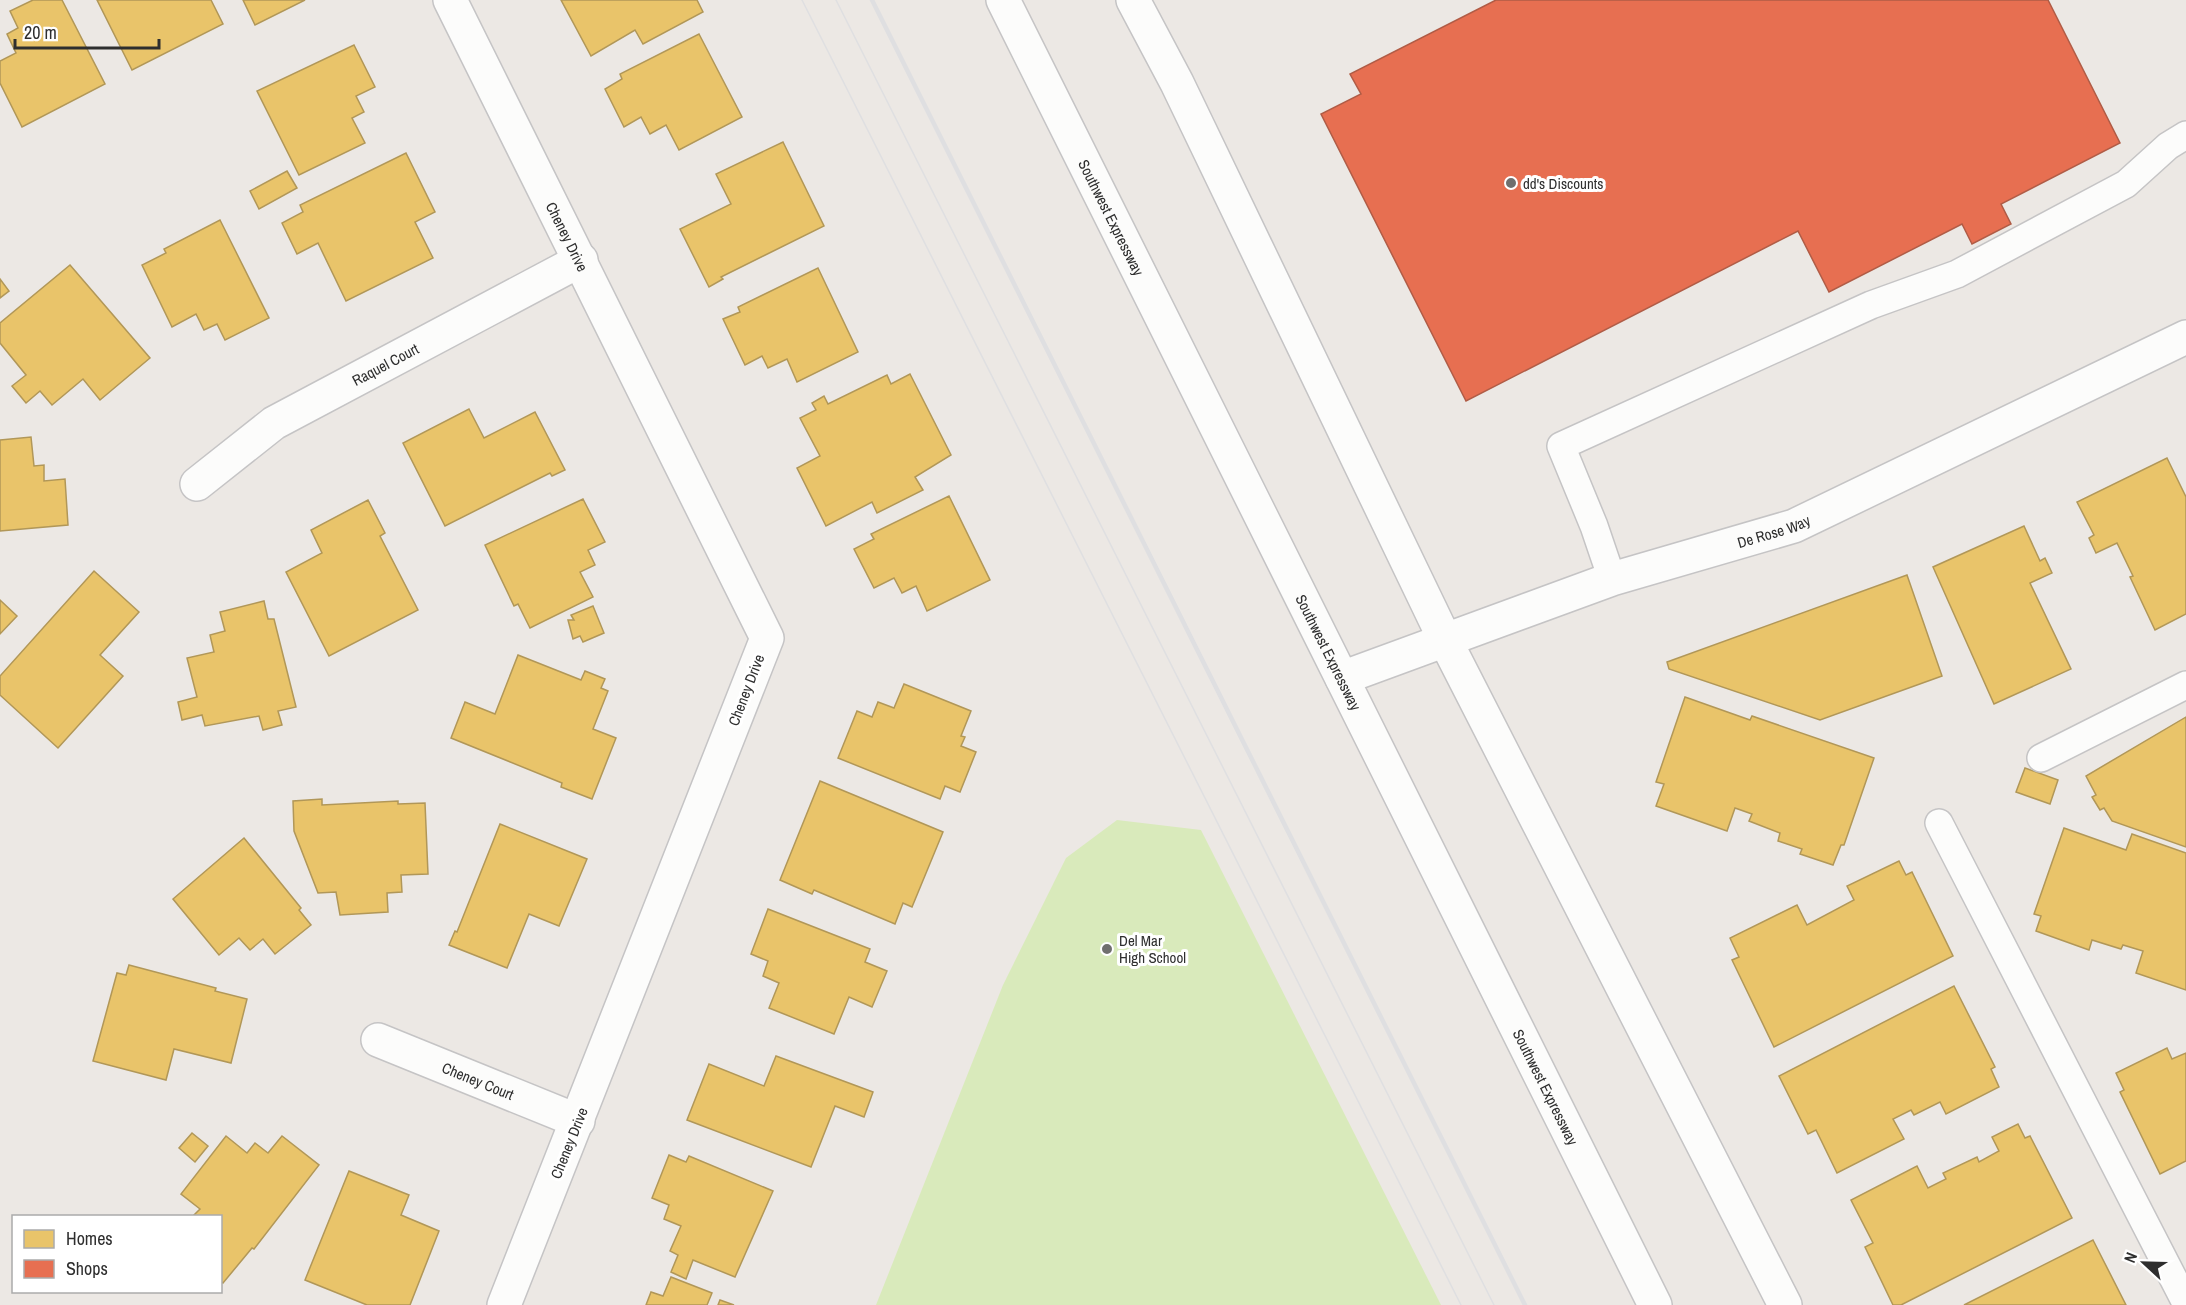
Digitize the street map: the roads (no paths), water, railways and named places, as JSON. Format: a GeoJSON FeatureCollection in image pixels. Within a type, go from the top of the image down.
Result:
{"type":"FeatureCollection","features":[{"type":"Feature","properties":{"kind":"street","name":"Cheney Drive"},"geometry":{"type":"LineString","coordinates":[[450,0],[767,638],[504,1305]]}},
{"type":"Feature","properties":{"kind":"street","name":"Southwest Expressway"},"geometry":{"type":"LineString","coordinates":[[1003,0],[1655,1305]]}},
{"type":"Feature","properties":{"kind":"street"},"geometry":{"type":"LineString","coordinates":[[1134,0],[1177,83],[1445,640],[1785,1305]]}},
{"type":"Feature","properties":{"kind":"street","name":"Raquel Court"},"geometry":{"type":"LineString","coordinates":[[197,484],[274,423],[581,260]]}},
{"type":"Feature","properties":{"kind":"street","name":"De Rose Way"},"geometry":{"type":"LineString","coordinates":[[1342,678],[1612,579],[1794,526],[2186,337]]}},
{"type":"Feature","properties":{"kind":"street","name":"Cheney Court"},"geometry":{"type":"LineString","coordinates":[[378,1040],[578,1121]]}},
{"type":"Feature","properties":{"kind":"lane"},"geometry":{"type":"LineString","coordinates":[[1612,579],[1594,526],[1561,446],[1871,305],[1957,274],[2126,184],[2168,146],[2186,135]]}},
{"type":"Feature","properties":{"kind":"lane"},"geometry":{"type":"LineString","coordinates":[[2041,758],[2186,685]]}},
{"type":"Feature","properties":{"kind":"lane"},"geometry":{"type":"LineString","coordinates":[[1939,823],[2186,1303]]}},
{"type":"Feature","properties":{"kind":"tram line"},"geometry":{"type":"LineString","coordinates":[[802,0],[1461,1305]]}},
{"type":"Feature","properties":{"kind":"tram line"},"geometry":{"type":"LineString","coordinates":[[836,0],[1494,1305]]}},
{"type":"Feature","properties":{"kind":"railway"},"geometry":{"type":"LineString","coordinates":[[872,0],[1525,1305]]}},
{"type":"Feature","properties":{"kind":"place","name":"dd's Discounts"},"geometry":{"type":"Point","coordinates":[1511,183]}},
{"type":"Feature","properties":{"kind":"place","name":"Del Mar High School"},"geometry":{"type":"Point","coordinates":[1107,949]}}]}
